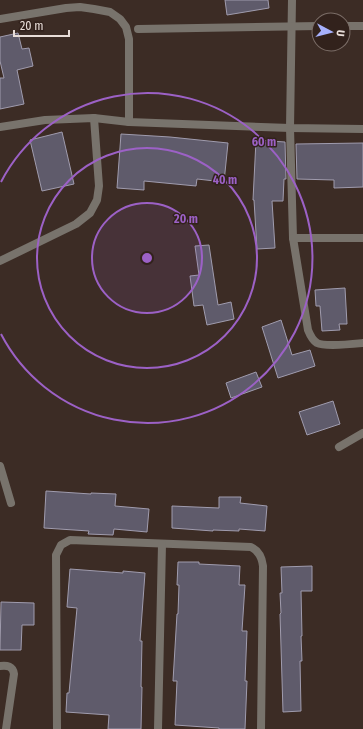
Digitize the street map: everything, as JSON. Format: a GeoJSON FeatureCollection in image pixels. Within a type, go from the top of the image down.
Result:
{"type":"FeatureCollection","features":[{"type":"Feature","properties":{"kind":"street"},"geometry":{"type":"LineString","coordinates":[[292,0],[290,128],[293,238],[308,330],[311,338],[318,343],[325,345],[363,343]]}},
{"type":"Feature","properties":{"kind":"street"},"geometry":{"type":"LineString","coordinates":[[0,20],[66,8],[80,7],[110,12],[120,19],[126,27],[129,39],[129,122]]}},
{"type":"Feature","properties":{"kind":"street"},"geometry":{"type":"LineString","coordinates":[[138,29],[311,26]]}},
{"type":"Feature","properties":{"kind":"street"},"geometry":{"type":"LineString","coordinates":[[351,26],[363,26]]}},
{"type":"Feature","properties":{"kind":"street"},"geometry":{"type":"LineString","coordinates":[[0,261],[76,224],[90,213],[97,200],[99,186],[94,118]]}},
{"type":"Feature","properties":{"kind":"street"},"geometry":{"type":"LineString","coordinates":[[0,127],[45,120],[94,118],[129,122],[363,129]]}},
{"type":"Feature","properties":{"kind":"street"},"geometry":{"type":"LineString","coordinates":[[293,238],[363,238]]}},
{"type":"Feature","properties":{"kind":"street"},"geometry":{"type":"LineString","coordinates":[[340,447],[363,434]]}},
{"type":"Feature","properties":{"kind":"street"},"geometry":{"type":"LineString","coordinates":[[0,466],[11,502]]}},
{"type":"Feature","properties":{"kind":"street"},"geometry":{"type":"LineString","coordinates":[[58,729],[56,555],[61,545],[70,540],[251,547],[256,550],[262,558],[263,566],[261,729]]}},
{"type":"Feature","properties":{"kind":"street"},"geometry":{"type":"LineString","coordinates":[[158,729],[162,544]]}},
{"type":"Feature","properties":{"kind":"street"},"geometry":{"type":"LineString","coordinates":[[0,666],[6,665],[14,670],[6,729]]}},
{"type":"Feature","properties":{"kind":"building"},"geometry":{"type":"Polygon","coordinates":[[[225,0],[268,0],[269,8],[227,15],[225,0]]]}},
{"type":"Feature","properties":{"kind":"building"},"geometry":{"type":"Polygon","coordinates":[[[18,33],[22,49],[29,48],[33,66],[17,70],[24,104],[0,109],[0,78],[4,78],[0,61],[0,37],[18,33]]]}},
{"type":"Feature","properties":{"kind":"building"},"geometry":{"type":"Polygon","coordinates":[[[62,132],[74,184],[42,191],[30,140],[62,132]]]}},
{"type":"Feature","properties":{"kind":"building"},"geometry":{"type":"Polygon","coordinates":[[[121,134],[228,143],[224,182],[197,179],[196,186],[144,181],[144,190],[117,188],[121,134]]]}},
{"type":"Feature","properties":{"kind":"building"},"geometry":{"type":"Polygon","coordinates":[[[256,140],[285,142],[286,179],[284,179],[283,201],[272,201],[275,248],[257,249],[253,200],[256,140]]]}},
{"type":"Feature","properties":{"kind":"building"},"geometry":{"type":"Polygon","coordinates":[[[363,143],[363,187],[334,188],[334,180],[297,179],[296,144],[363,143]]]}},
{"type":"Feature","properties":{"kind":"building"},"geometry":{"type":"Polygon","coordinates":[[[209,245],[218,305],[231,302],[234,319],[207,325],[203,305],[194,306],[190,276],[199,275],[195,246],[209,245]]]}},
{"type":"Feature","properties":{"kind":"building"},"geometry":{"type":"Polygon","coordinates":[[[345,288],[347,324],[339,324],[340,330],[322,331],[320,306],[316,306],[315,290],[345,288]]]}},
{"type":"Feature","properties":{"kind":"building"},"geometry":{"type":"Polygon","coordinates":[[[281,320],[292,355],[310,350],[315,366],[278,378],[262,327],[281,320]]]}},
{"type":"Feature","properties":{"kind":"building"},"geometry":{"type":"Polygon","coordinates":[[[256,372],[262,387],[231,398],[226,383],[256,372]]]}},
{"type":"Feature","properties":{"kind":"building"},"geometry":{"type":"Polygon","coordinates":[[[333,401],[340,424],[307,435],[299,412],[333,401]]]}},
{"type":"Feature","properties":{"kind":"building"},"geometry":{"type":"Polygon","coordinates":[[[46,491],[116,494],[115,506],[149,509],[147,532],[114,529],[113,535],[88,534],[89,531],[44,528],[46,491]]]}},
{"type":"Feature","properties":{"kind":"building"},"geometry":{"type":"Polygon","coordinates":[[[219,497],[241,497],[240,503],[267,506],[265,531],[239,529],[239,531],[213,531],[172,528],[172,506],[219,508],[219,497]]]}},
{"type":"Feature","properties":{"kind":"building"},"geometry":{"type":"Polygon","coordinates":[[[178,562],[199,562],[199,564],[240,566],[239,585],[245,585],[242,631],[247,631],[245,729],[219,729],[175,725],[177,681],[173,681],[178,614],[178,562]]]}},
{"type":"Feature","properties":{"kind":"building"},"geometry":{"type":"Polygon","coordinates":[[[312,566],[312,591],[301,591],[301,711],[283,712],[280,614],[280,593],[282,593],[281,567],[312,566]]]}},
{"type":"Feature","properties":{"kind":"building"},"geometry":{"type":"Polygon","coordinates":[[[70,569],[145,573],[140,641],[142,641],[141,729],[108,729],[109,715],[66,712],[77,608],[67,607],[70,569]]]}},
{"type":"Feature","properties":{"kind":"building"},"geometry":{"type":"Polygon","coordinates":[[[1,602],[34,603],[34,625],[22,625],[21,650],[0,650],[1,602]]]}}]}
